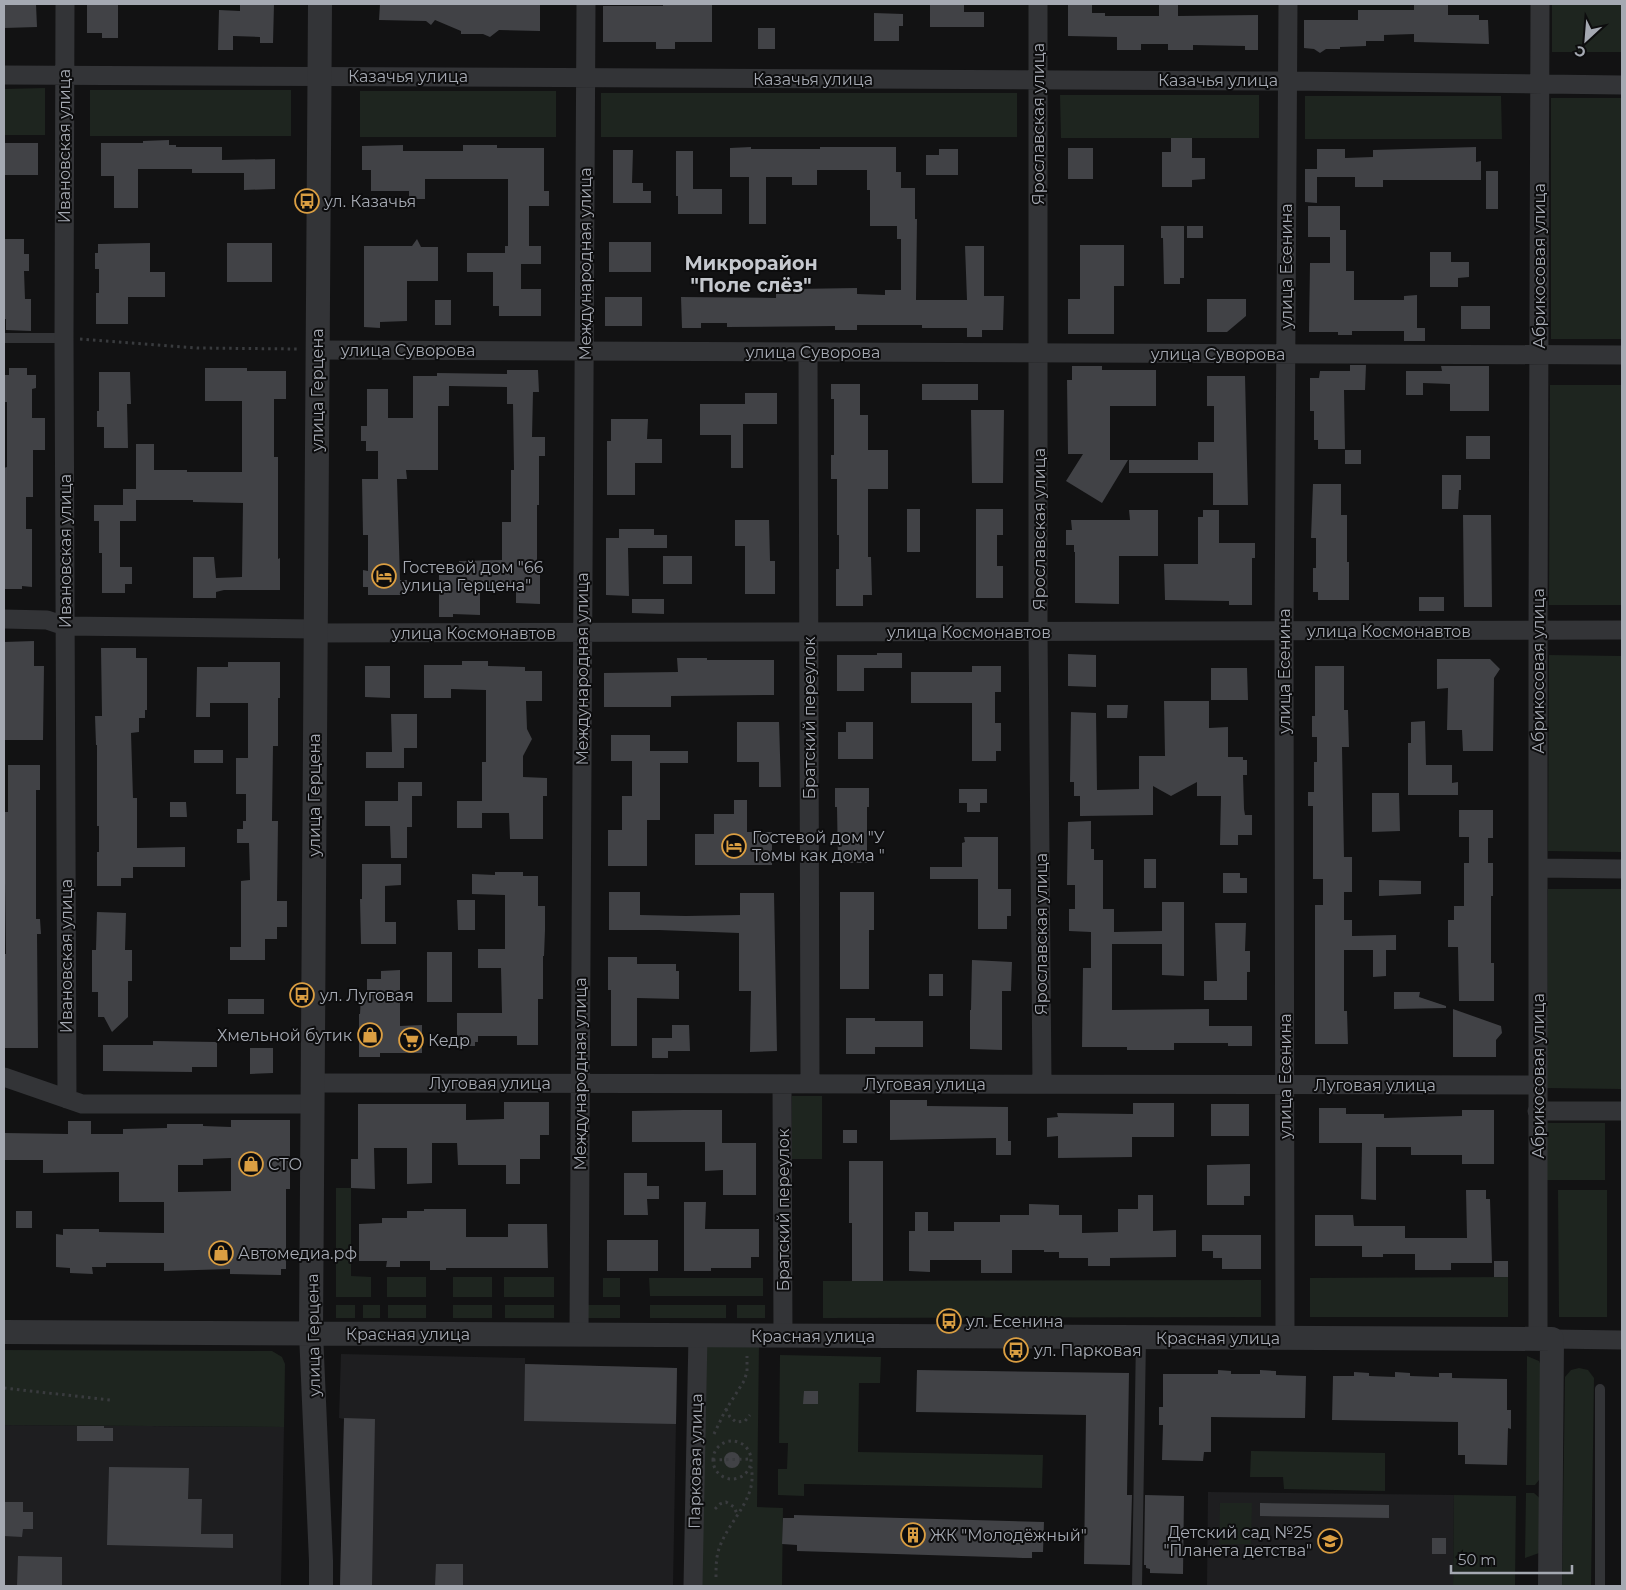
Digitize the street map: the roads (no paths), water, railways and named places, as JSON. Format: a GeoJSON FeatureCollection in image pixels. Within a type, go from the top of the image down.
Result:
{"type":"FeatureCollection","features":[{"type":"Feature","properties":{"kind":"street","name":"Ивановская улица"},"geometry":{"type":"LineString","coordinates":[[64,4],[67,1098]]}},
{"type":"Feature","properties":{"kind":"street","name":"улица Герцена"},"geometry":{"type":"LineString","coordinates":[[320,4],[311,1333],[322,1561],[321,1586]]}},
{"type":"Feature","properties":{"kind":"street","name":"Международная улица"},"geometry":{"type":"LineString","coordinates":[[578,1335],[586,4]]}},
{"type":"Feature","properties":{"kind":"street","name":"Ярославская улица"},"geometry":{"type":"LineString","coordinates":[[1038,4],[1038,632],[1042,1084]]}},
{"type":"Feature","properties":{"kind":"street","name":"улица Есенина"},"geometry":{"type":"LineString","coordinates":[[1285,1338],[1284,632],[1288,4]]}},
{"type":"Feature","properties":{"kind":"street","name":"Абрикосовая улица"},"geometry":{"type":"LineString","coordinates":[[1540,4],[1537,1111],[1545,1339],[1550,1586]]}},
{"type":"Feature","properties":{"kind":"street","name":"Казачья улица"},"geometry":{"type":"LineString","coordinates":[[4,75],[1288,80],[1622,85]]}},
{"type":"Feature","properties":{"kind":"street","name":"улица Суворова"},"geometry":{"type":"LineString","coordinates":[[317,350],[1622,356]]}},
{"type":"Feature","properties":{"kind":"street","name":"Братский переулок"},"geometry":{"type":"LineString","coordinates":[[808,352],[810,1084]]}},
{"type":"Feature","properties":{"kind":"street","name":"улица Космонавтов"},"geometry":{"type":"LineString","coordinates":[[4,619],[47,620],[65,626],[316,631],[583,633],[1622,630]]}},
{"type":"Feature","properties":{"kind":"street"},"geometry":{"type":"LineString","coordinates":[[1538,868],[1622,869]]}},
{"type":"Feature","properties":{"kind":"street","name":"Луговая улица"},"geometry":{"type":"LineString","coordinates":[[4,1077],[82,1104],[580,1082],[1538,1085]]}},
{"type":"Feature","properties":{"kind":"street","name":"Братский переулок"},"geometry":{"type":"LineString","coordinates":[[782,1084],[783,1336]]}},
{"type":"Feature","properties":{"kind":"street"},"geometry":{"type":"LineString","coordinates":[[1537,1111],[1622,1111]]}},
{"type":"Feature","properties":{"kind":"street","name":"Красная улица"},"geometry":{"type":"LineString","coordinates":[[4,1332],[1622,1340]]}},
{"type":"Feature","properties":{"kind":"street","name":"Парковая улица"},"geometry":{"type":"LineString","coordinates":[[693,1586],[698,1335]]}},
{"type":"Feature","properties":{"kind":"lane"},"geometry":{"type":"LineString","coordinates":[[4,338],[64,338]]}},
{"type":"Feature","properties":{"kind":"lane"},"geometry":{"type":"LineString","coordinates":[[1137,1586],[1141,1337]]}},
{"type":"Feature","properties":{"kind":"lane"},"geometry":{"type":"LineString","coordinates":[[1600,1389],[1600,1586]]}},
{"type":"Feature","properties":{"kind":"place","name":"ул. Казачья"},"geometry":{"type":"Point","coordinates":[307,201]}},
{"type":"Feature","properties":{"kind":"place","name":"Гостевой дом \"66 улица Герцена\""},"geometry":{"type":"Point","coordinates":[384,576]}},
{"type":"Feature","properties":{"kind":"place","name":"Гостевой дом \"У Томы как дома \""},"geometry":{"type":"Point","coordinates":[734,846]}},
{"type":"Feature","properties":{"kind":"place","name":"ул. Луговая"},"geometry":{"type":"Point","coordinates":[302,995]}},
{"type":"Feature","properties":{"kind":"place","name":"Хмельной бутик"},"geometry":{"type":"Point","coordinates":[370,1035]}},
{"type":"Feature","properties":{"kind":"place","name":"Кедр"},"geometry":{"type":"Point","coordinates":[411,1040]}},
{"type":"Feature","properties":{"kind":"place","name":"СТО"},"geometry":{"type":"Point","coordinates":[251,1164]}},
{"type":"Feature","properties":{"kind":"place","name":"Автомедиа.рф"},"geometry":{"type":"Point","coordinates":[221,1253]}},
{"type":"Feature","properties":{"kind":"place","name":"ул. Есенина"},"geometry":{"type":"Point","coordinates":[949,1321]}},
{"type":"Feature","properties":{"kind":"place","name":"ул. Парковая"},"geometry":{"type":"Point","coordinates":[1016,1350]}},
{"type":"Feature","properties":{"kind":"place","name":"ЖК \"Молодёжный\""},"geometry":{"type":"Point","coordinates":[913,1535]}},
{"type":"Feature","properties":{"kind":"place","name":"Детский сад №25 \"Планета детства\""},"geometry":{"type":"Point","coordinates":[1330,1541]}},
{"type":"Feature","properties":{"kind":"district","name":"Микрорайон \"Поле слёз\""},"geometry":{"type":"Point","coordinates":[751,274]}}]}
